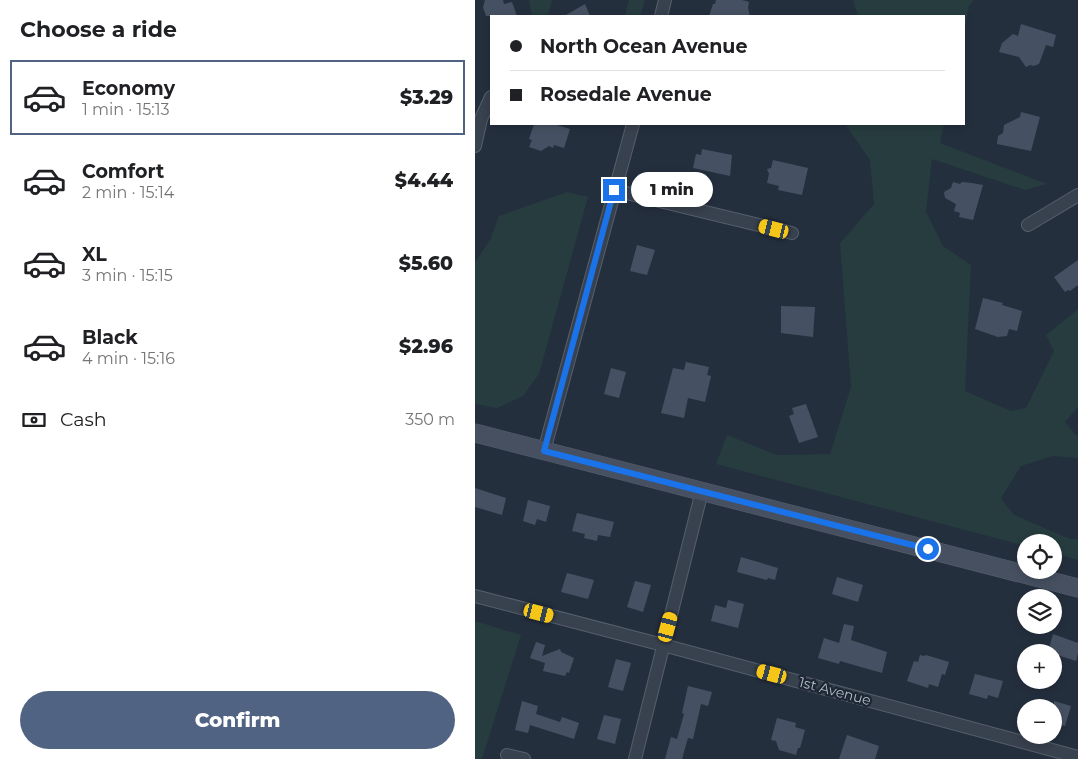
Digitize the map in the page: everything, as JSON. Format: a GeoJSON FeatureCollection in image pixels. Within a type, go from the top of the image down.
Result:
{"type":"FeatureCollection","features":[{"type":"Feature","properties":{"kind":"main road"},"geometry":{"type":"LineString","coordinates":[[475,433],[1078,588]]}},
{"type":"Feature","properties":{"kind":"street"},"geometry":{"type":"LineString","coordinates":[[661,15],[665,0]]}},
{"type":"Feature","properties":{"kind":"street"},"geometry":{"type":"LineString","coordinates":[[475,146],[481,119],[490,99]]}},
{"type":"Feature","properties":{"kind":"street"},"geometry":{"type":"LineString","coordinates":[[544,451],[633,125]]}},
{"type":"Feature","properties":{"kind":"street"},"geometry":{"type":"LineString","coordinates":[[614,190],[792,233]]}},
{"type":"Feature","properties":{"kind":"street"},"geometry":{"type":"LineString","coordinates":[[1029,225],[1078,195]]}},
{"type":"Feature","properties":{"kind":"street"},"geometry":{"type":"LineString","coordinates":[[635,759],[703,491]]}},
{"type":"Feature","properties":{"kind":"street","name":"1st Avenue"},"geometry":{"type":"LineString","coordinates":[[475,596],[1078,757]]}},
{"type":"Feature","properties":{"kind":"street"},"geometry":{"type":"LineString","coordinates":[[507,755],[524,759]]}},
{"type":"Feature","properties":{"kind":"green space"},"geometry":{"type":"Polygon","coordinates":[[[529,0],[552,0],[548,15],[532,15],[529,0]]]}},
{"type":"Feature","properties":{"kind":"green space"},"geometry":{"type":"Polygon","coordinates":[[[629,0],[645,0],[640,15],[625,15],[629,0]]]}},
{"type":"Feature","properties":{"kind":"green space"},"geometry":{"type":"Polygon","coordinates":[[[853,0],[974,0],[969,6],[965,27],[965,15],[858,15],[853,0]]]}},
{"type":"Feature","properties":{"kind":"green space"},"geometry":{"type":"Polygon","coordinates":[[[846,125],[944,125],[940,143],[1047,184],[1025,190],[932,159],[926,212],[943,246],[971,265],[965,391],[1011,411],[1026,408],[1054,351],[1046,335],[1078,309],[1078,407],[1065,422],[1078,437],[1078,458],[1053,456],[1021,466],[1001,498],[1014,515],[1058,534],[1017,534],[1017,544],[716,464],[727,435],[777,455],[830,454],[851,387],[840,243],[874,204],[870,160],[846,125]]]}},
{"type":"Feature","properties":{"kind":"green space"},"geometry":{"type":"Polygon","coordinates":[[[567,192],[588,197],[539,374],[523,396],[497,408],[475,404],[475,262],[490,240],[499,216],[567,192]]]}},
{"type":"Feature","properties":{"kind":"green space"},"geometry":{"type":"Polygon","coordinates":[[[1062,536],[1070,539],[1078,539],[1078,560],[1062,555],[1062,536]]]}},
{"type":"Feature","properties":{"kind":"green space"},"geometry":{"type":"Polygon","coordinates":[[[475,621],[521,635],[482,759],[475,759],[475,621]]]}},
{"type":"Feature","properties":{"kind":"building"},"geometry":{"type":"Polygon","coordinates":[[[485,0],[503,0],[504,4],[512,2],[517,15],[486,16],[483,7],[485,0]]]}},
{"type":"Feature","properties":{"kind":"building"},"geometry":{"type":"Polygon","coordinates":[[[716,0],[742,0],[749,2],[750,15],[709,15],[713,4],[715,4],[716,0]]]}},
{"type":"Feature","properties":{"kind":"building"},"geometry":{"type":"Polygon","coordinates":[[[585,4],[590,15],[566,15],[585,4]]]}},
{"type":"Feature","properties":{"kind":"building"},"geometry":{"type":"Polygon","coordinates":[[[1021,24],[1056,35],[1053,47],[1046,45],[1039,64],[1034,66],[1026,67],[1019,57],[999,52],[1002,43],[1013,34],[1018,36],[1021,24]]]}},
{"type":"Feature","properties":{"kind":"building"},"geometry":{"type":"Polygon","coordinates":[[[1021,112],[1040,117],[1031,151],[997,144],[998,136],[1003,133],[1004,125],[1020,117],[1021,112]]]}},
{"type":"Feature","properties":{"kind":"building"},"geometry":{"type":"Polygon","coordinates":[[[534,125],[557,125],[570,129],[564,148],[554,145],[553,148],[549,146],[541,151],[529,147],[532,140],[529,139],[534,125]]]}},
{"type":"Feature","properties":{"kind":"building"},"geometry":{"type":"Polygon","coordinates":[[[702,149],[732,155],[730,176],[693,168],[696,154],[701,155],[702,149]]]}},
{"type":"Feature","properties":{"kind":"building"},"geometry":{"type":"Polygon","coordinates":[[[773,160],[808,168],[802,195],[778,190],[779,186],[767,183],[769,174],[767,169],[771,168],[773,160]]]}},
{"type":"Feature","properties":{"kind":"building"},"geometry":{"type":"Polygon","coordinates":[[[953,182],[983,185],[973,220],[959,217],[960,213],[954,211],[956,204],[945,198],[944,192],[951,188],[953,182]]]}},
{"type":"Feature","properties":{"kind":"building"},"geometry":{"type":"Polygon","coordinates":[[[637,245],[655,250],[647,275],[630,271],[637,245]]]}},
{"type":"Feature","properties":{"kind":"building"},"geometry":{"type":"Polygon","coordinates":[[[1078,260],[1078,285],[1065,292],[1054,277],[1078,260]]]}},
{"type":"Feature","properties":{"kind":"building"},"geometry":{"type":"Polygon","coordinates":[[[983,298],[1003,303],[1002,305],[1022,311],[1017,331],[1009,329],[1007,336],[998,337],[975,329],[983,298]]]}},
{"type":"Feature","properties":{"kind":"building"},"geometry":{"type":"Polygon","coordinates":[[[781,306],[815,307],[813,337],[781,333],[781,306]]]}},
{"type":"Feature","properties":{"kind":"building"},"geometry":{"type":"Polygon","coordinates":[[[686,362],[709,367],[707,375],[711,376],[705,402],[688,398],[684,418],[661,413],[673,368],[684,370],[686,362]]]}},
{"type":"Feature","properties":{"kind":"building"},"geometry":{"type":"Polygon","coordinates":[[[611,368],[626,372],[619,398],[604,394],[611,368]]]}},
{"type":"Feature","properties":{"kind":"building"},"geometry":{"type":"Polygon","coordinates":[[[806,404],[818,437],[799,443],[789,416],[794,414],[792,408],[806,404]]]}},
{"type":"Feature","properties":{"kind":"building"},"geometry":{"type":"Polygon","coordinates":[[[475,488],[506,498],[502,515],[475,507],[475,488]]]}},
{"type":"Feature","properties":{"kind":"building"},"geometry":{"type":"Polygon","coordinates":[[[528,500],[550,506],[546,522],[537,519],[535,525],[523,521],[528,500]]]}},
{"type":"Feature","properties":{"kind":"building"},"geometry":{"type":"Polygon","coordinates":[[[577,513],[614,522],[610,537],[598,535],[597,541],[584,538],[585,534],[572,531],[577,513]]]}},
{"type":"Feature","properties":{"kind":"building"},"geometry":{"type":"Polygon","coordinates":[[[741,557],[778,568],[775,580],[768,578],[767,580],[737,572],[741,557]]]}},
{"type":"Feature","properties":{"kind":"building"},"geometry":{"type":"Polygon","coordinates":[[[567,573],[594,580],[588,599],[561,592],[567,573]]]}},
{"type":"Feature","properties":{"kind":"building"},"geometry":{"type":"Polygon","coordinates":[[[837,577],[863,585],[858,602],[832,594],[837,577]]]}},
{"type":"Feature","properties":{"kind":"building"},"geometry":{"type":"Polygon","coordinates":[[[635,581],[651,585],[643,612],[627,607],[635,581]]]}},
{"type":"Feature","properties":{"kind":"building"},"geometry":{"type":"Polygon","coordinates":[[[728,600],[744,604],[738,628],[711,621],[715,605],[726,608],[728,600]]]}},
{"type":"Feature","properties":{"kind":"building"},"geometry":{"type":"Polygon","coordinates":[[[844,624],[854,626],[851,640],[887,652],[882,673],[840,661],[839,664],[818,658],[824,638],[839,643],[844,624]]]}},
{"type":"Feature","properties":{"kind":"building"},"geometry":{"type":"Polygon","coordinates":[[[1053,634],[1078,643],[1076,661],[1062,657],[1062,644],[1050,644],[1053,634]]]}},
{"type":"Feature","properties":{"kind":"building"},"geometry":{"type":"Polygon","coordinates":[[[536,642],[545,645],[542,656],[560,649],[561,652],[574,658],[569,673],[567,672],[565,676],[543,671],[545,663],[530,658],[536,642]]]}},
{"type":"Feature","properties":{"kind":"building"},"geometry":{"type":"Polygon","coordinates":[[[920,655],[949,662],[945,675],[942,674],[938,687],[929,684],[928,688],[907,681],[914,661],[918,662],[920,655]]]}},
{"type":"Feature","properties":{"kind":"building"},"geometry":{"type":"Polygon","coordinates":[[[616,659],[631,663],[623,691],[608,687],[616,659]]]}},
{"type":"Feature","properties":{"kind":"building"},"geometry":{"type":"Polygon","coordinates":[[[975,674],[1003,681],[998,698],[988,695],[987,699],[969,694],[975,674]]]}},
{"type":"Feature","properties":{"kind":"building"},"geometry":{"type":"Polygon","coordinates":[[[688,686],[712,692],[708,706],[701,704],[693,739],[688,738],[682,759],[665,759],[671,737],[677,739],[684,714],[682,713],[688,686]]]}},
{"type":"Feature","properties":{"kind":"building"},"geometry":{"type":"Polygon","coordinates":[[[522,701],[538,706],[536,714],[560,722],[562,717],[579,723],[574,739],[530,725],[528,733],[515,730],[522,701]]]}},
{"type":"Feature","properties":{"kind":"building"},"geometry":{"type":"Polygon","coordinates":[[[1062,703],[1071,706],[1065,726],[1062,725],[1062,703]]]}},
{"type":"Feature","properties":{"kind":"building"},"geometry":{"type":"Polygon","coordinates":[[[604,715],[621,719],[615,744],[597,739],[604,715]]]}},
{"type":"Feature","properties":{"kind":"building"},"geometry":{"type":"Polygon","coordinates":[[[777,718],[796,723],[795,727],[805,730],[796,755],[779,750],[776,741],[771,740],[777,718]]]}},
{"type":"Feature","properties":{"kind":"building"},"geometry":{"type":"Polygon","coordinates":[[[847,735],[879,746],[875,759],[839,759],[847,735]]]}},
{"type":"Feature","properties":{"kind":"route"},"geometry":{"type":"LineString","coordinates":[[614,190],[544,451],[928,549]]}}]}
